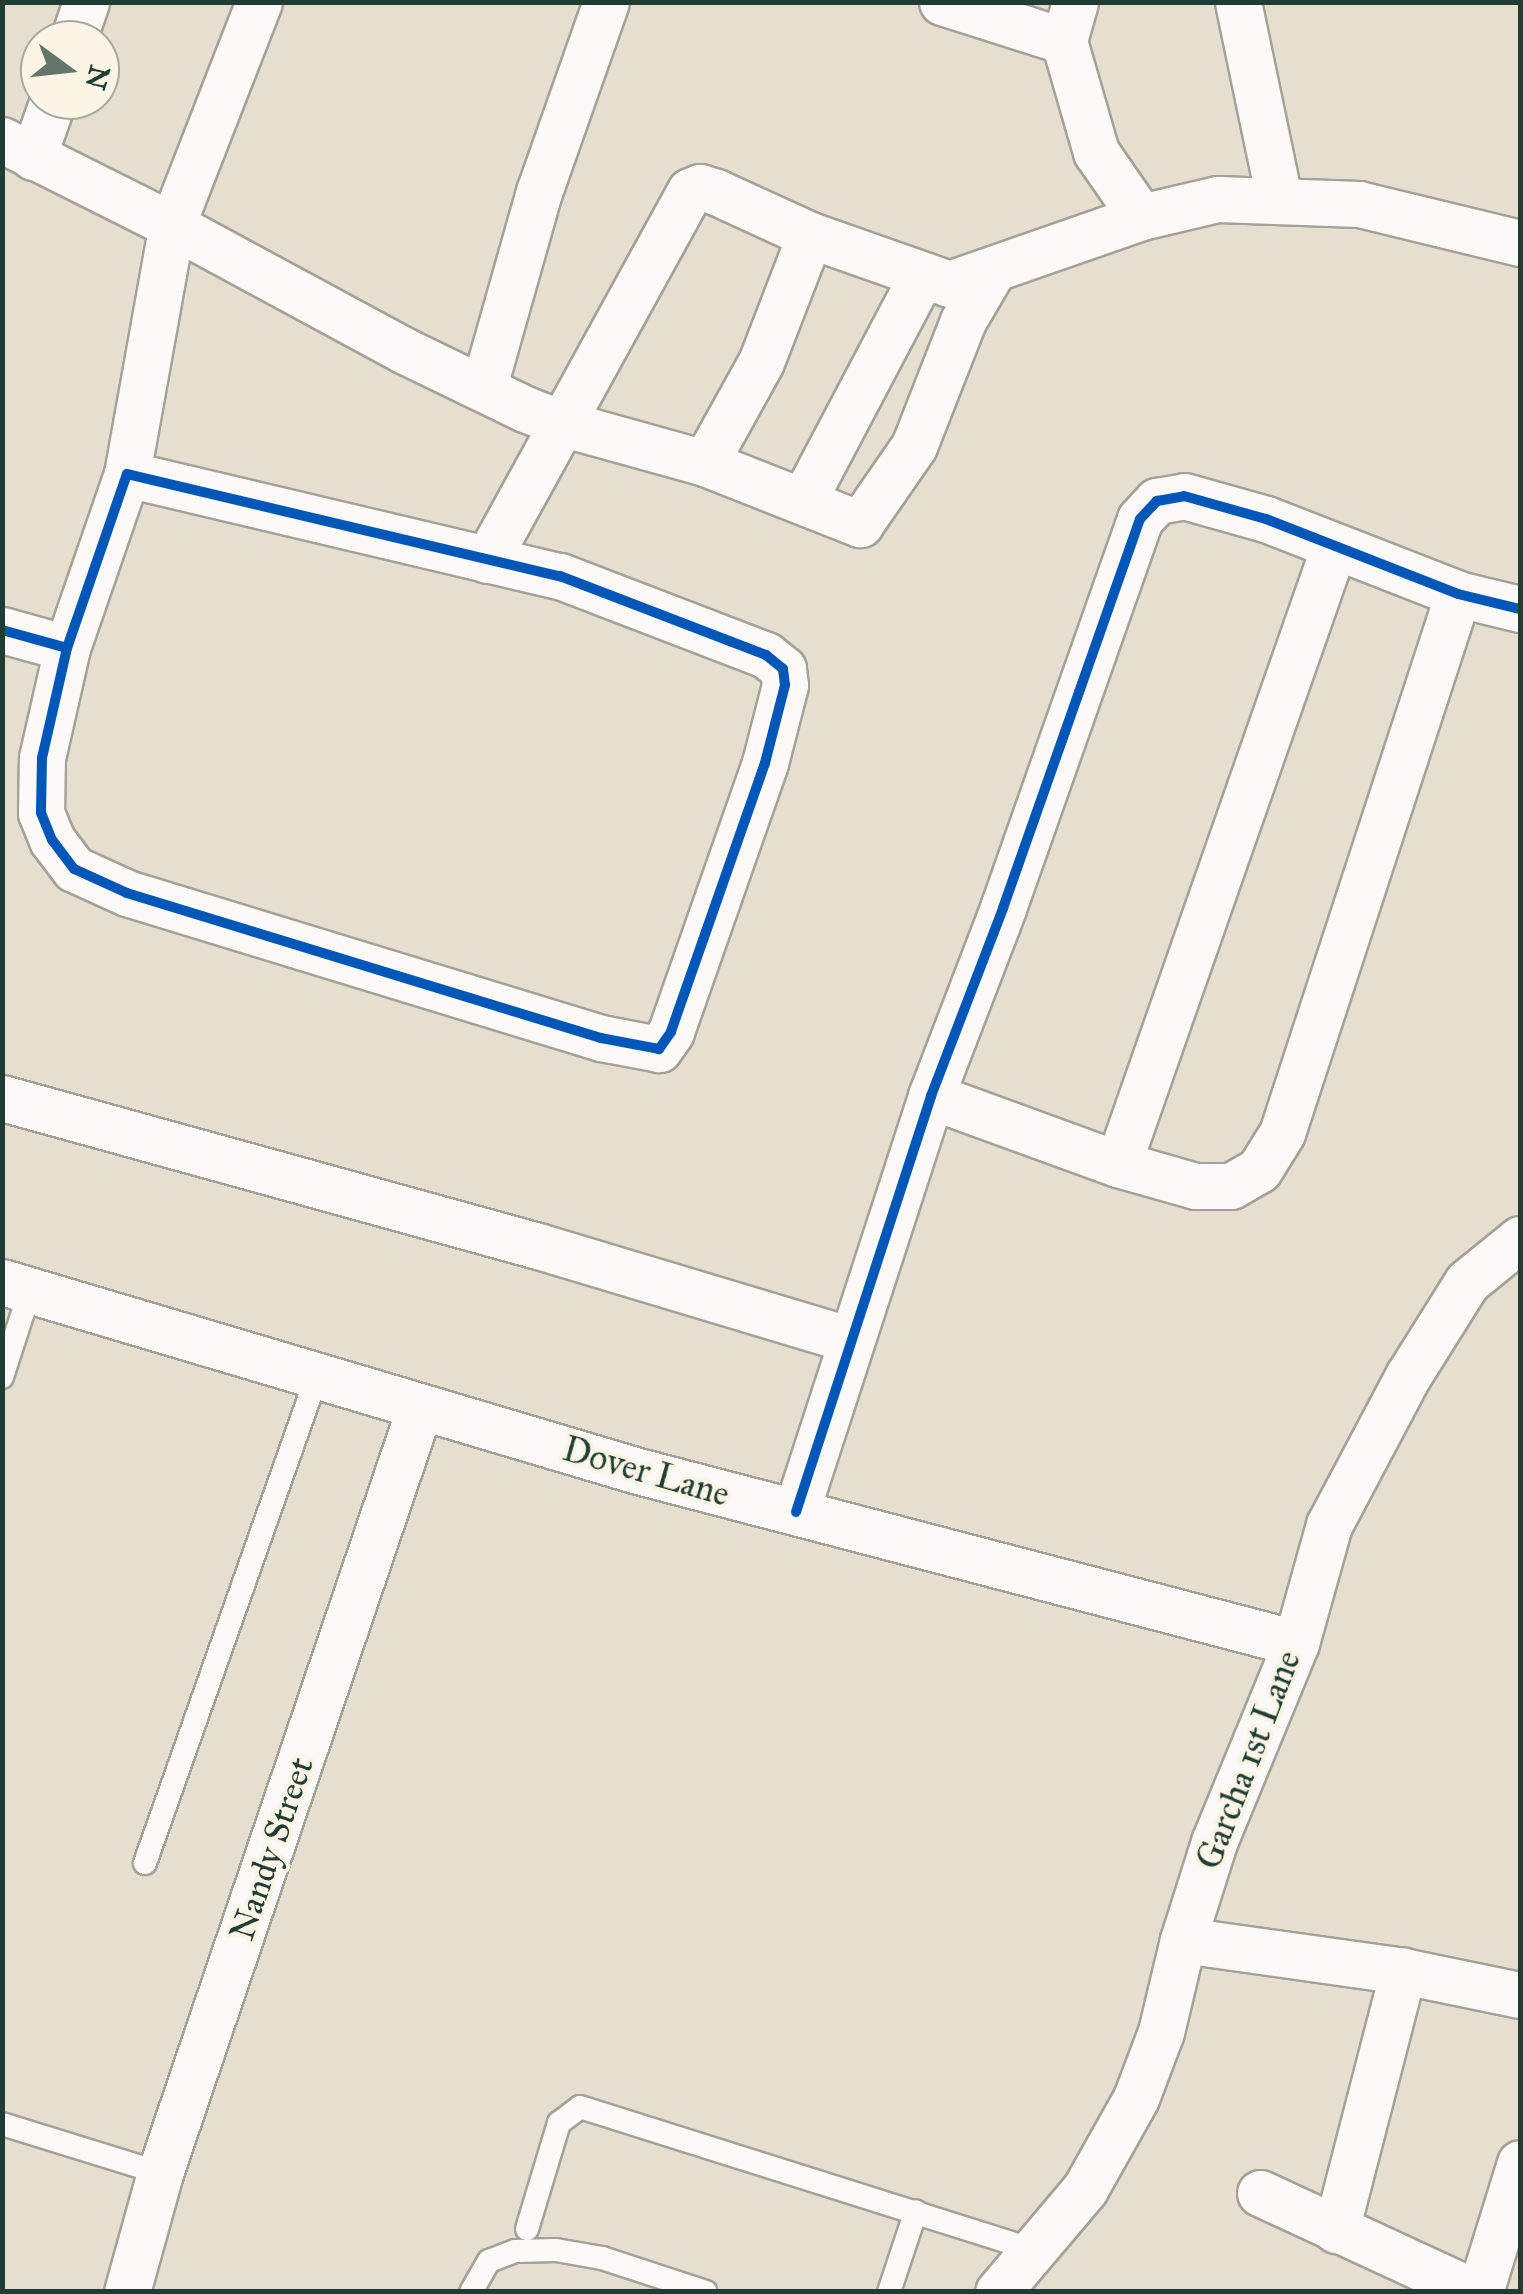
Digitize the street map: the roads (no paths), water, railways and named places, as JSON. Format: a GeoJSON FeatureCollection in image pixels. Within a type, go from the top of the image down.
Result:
{"type":"FeatureCollection","features":[{"type":"Feature","properties":{"kind":"street"},"geometry":{"type":"LineString","coordinates":[[127,474],[560,576],[687,622],[766,655],[784,668],[785,685],[765,763],[671,1032],[660,1049],[601,1038],[127,894],[74,869],[52,840],[41,813],[42,758],[67,648],[127,474],[172,225],[259,2]]}},
{"type":"Feature","properties":{"kind":"street"},"geometry":{"type":"LineString","coordinates":[[484,386],[538,192],[606,2]]}},
{"type":"Feature","properties":{"kind":"street"},"geometry":{"type":"LineString","coordinates":[[942,2],[1070,22],[1096,152],[1141,217]]}},
{"type":"Feature","properties":{"kind":"street"},"geometry":{"type":"LineString","coordinates":[[1238,2],[1279,199]]}},
{"type":"Feature","properties":{"kind":"street"},"geometry":{"type":"LineString","coordinates":[[38,120],[18,149],[172,225],[403,350],[560,424],[705,463],[860,524],[914,446],[963,321],[991,273]]}},
{"type":"Feature","properties":{"kind":"street"},"geometry":{"type":"LineString","coordinates":[[488,560],[690,191],[700,186],[921,278],[949,284],[991,273],[1141,217],[1218,200],[1359,204],[1520,244]]}},
{"type":"Feature","properties":{"kind":"street"},"geometry":{"type":"LineString","coordinates":[[705,463],[761,362],[810,234]]}},
{"type":"Feature","properties":{"kind":"street"},"geometry":{"type":"LineString","coordinates":[[804,499],[921,278]]}},
{"type":"Feature","properties":{"kind":"street"},"geometry":{"type":"LineString","coordinates":[[796,1512],[930,1096],[1003,908],[1140,519],[1157,501],[1184,496],[1266,520],[1458,594],[1520,609]]}},
{"type":"Feature","properties":{"kind":"street"},"geometry":{"type":"LineString","coordinates":[[1118,1164],[1334,547]]}},
{"type":"Feature","properties":{"kind":"street"},"geometry":{"type":"LineString","coordinates":[[930,1096],[1118,1164],[1195,1186],[1231,1186],[1259,1170],[1282,1133],[1458,594]]}},
{"type":"Feature","properties":{"kind":"street"},"geometry":{"type":"LineString","coordinates":[[2,630],[67,648]]}},
{"type":"Feature","properties":{"kind":"street"},"geometry":{"type":"LineString","coordinates":[[2,1098],[538,1246],[850,1340]]}},
{"type":"Feature","properties":{"kind":"street","name":"Garcha 1st Lane"},"geometry":{"type":"LineString","coordinates":[[998,2292],[1085,2189],[1136,2098],[1161,2032],[1183,1940],[1214,1842],[1296,1643],[1329,1525],[1408,1376],[1467,1282],[1520,1238]]}},
{"type":"Feature","properties":{"kind":"street","name":"Dover Lane"},"geometry":{"type":"LineString","coordinates":[[16,1286],[420,1407],[796,1512],[1296,1643]]}},
{"type":"Feature","properties":{"kind":"street","name":"Nandy Street"},"geometry":{"type":"LineString","coordinates":[[126,2292],[160,2173],[420,1407]]}},
{"type":"Feature","properties":{"kind":"street"},"geometry":{"type":"LineString","coordinates":[[1183,1940],[1403,1971],[1520,1994]]}},
{"type":"Feature","properties":{"kind":"street"},"geometry":{"type":"LineString","coordinates":[[1336,2230],[1403,1971]]}},
{"type":"Feature","properties":{"kind":"street"},"geometry":{"type":"LineString","coordinates":[[1260,2193],[1477,2292],[1520,2163]]}},
{"type":"Feature","properties":{"kind":"lane"},"geometry":{"type":"LineString","coordinates":[[2,1376],[16,1286]]}},
{"type":"Feature","properties":{"kind":"lane"},"geometry":{"type":"LineString","coordinates":[[145,1863],[317,1376]]}},
{"type":"Feature","properties":{"kind":"lane"},"geometry":{"type":"LineString","coordinates":[[527,2230],[558,2123],[580,2107],[1034,2250]]}},
{"type":"Feature","properties":{"kind":"lane"},"geometry":{"type":"LineString","coordinates":[[2,2124],[160,2173]]}},
{"type":"Feature","properties":{"kind":"lane"},"geometry":{"type":"LineString","coordinates":[[890,2292],[916,2211]]}},
{"type":"Feature","properties":{"kind":"lane"},"geometry":{"type":"LineString","coordinates":[[471,2292],[489,2261],[515,2251],[556,2250],[602,2258],[706,2292]]}}]}
